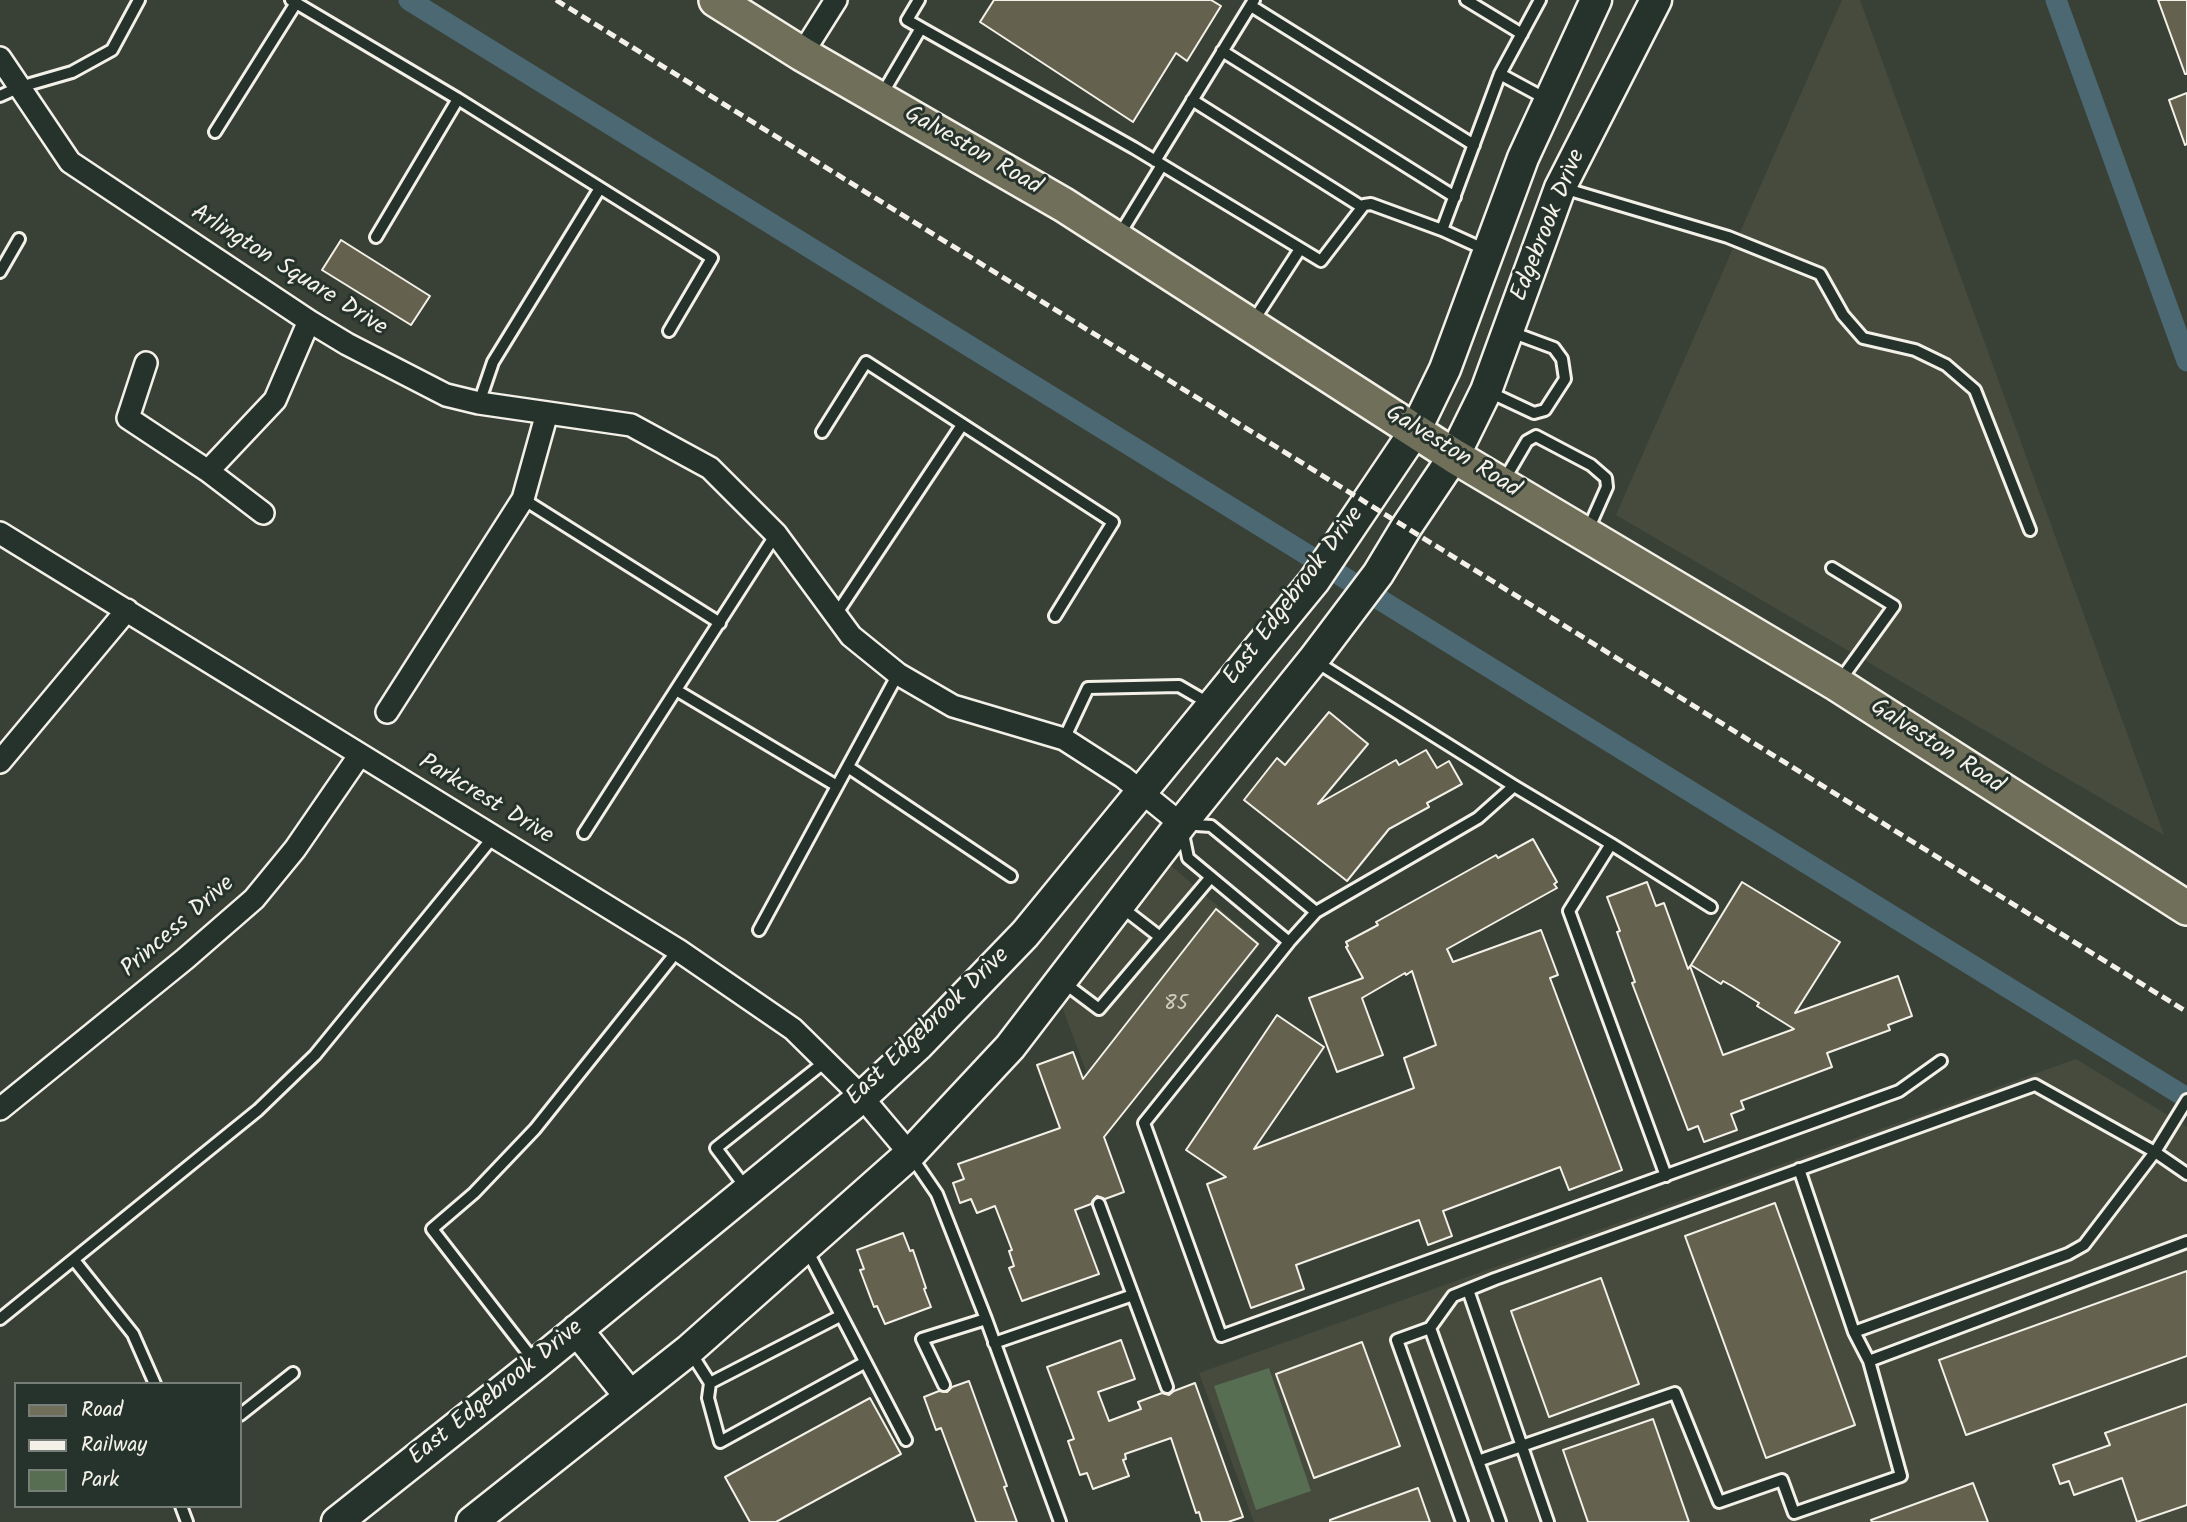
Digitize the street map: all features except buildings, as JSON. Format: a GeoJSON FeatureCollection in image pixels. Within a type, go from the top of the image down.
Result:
{"type":"FeatureCollection","features":[{"type":"Feature","properties":{"kind":"main road","name":"Galveston Road"},"geometry":{"type":"LineString","coordinates":[[716,0],[802,54],[1064,205],[1454,456],[1837,684],[2187,908]]}},
{"type":"Feature","properties":{"kind":"main road","name":"Edgebrook Drive"},"geometry":{"type":"LineString","coordinates":[[1415,431],[1445,369],[1523,158],[1596,0]]}},
{"type":"Feature","properties":{"kind":"main road","name":"Edgebrook Drive"},"geometry":{"type":"LineString","coordinates":[[1454,456],[1486,391],[1560,187],[1656,0]]}},
{"type":"Feature","properties":{"kind":"main road"},"geometry":{"type":"LineString","coordinates":[[1551,102],[1593,124]]}},
{"type":"Feature","properties":{"kind":"main road","name":"East Edgebrook Drive"},"geometry":{"type":"LineString","coordinates":[[337,1522],[578,1330],[862,1097],[917,1046],[1025,934],[1314,581],[1415,431]]}},
{"type":"Feature","properties":{"kind":"main road","name":"East Edgebrook Drive"},"geometry":{"type":"LineString","coordinates":[[472,1522],[689,1350],[805,1248],[910,1154],[1010,1047],[1181,824],[1357,602],[1454,456]]}},
{"type":"Feature","properties":{"kind":"main road"},"geometry":{"type":"LineString","coordinates":[[578,1330],[630,1396]]}},
{"type":"Feature","properties":{"kind":"street"},"geometry":{"type":"LineString","coordinates":[[802,54],[836,0]]}},
{"type":"Feature","properties":{"kind":"street","name":"Arlington Square Drive"},"geometry":{"type":"LineString","coordinates":[[0,58],[70,162],[309,321],[347,344],[446,395],[479,403],[631,425],[710,468],[776,534],[851,636],[898,674],[953,706],[1064,739],[1123,777],[1181,824]]}},
{"type":"Feature","properties":{"kind":"street"},"geometry":{"type":"LineString","coordinates":[[208,471],[275,400],[309,321]]}},
{"type":"Feature","properties":{"kind":"street"},"geometry":{"type":"LineString","coordinates":[[146,363],[128,418],[208,471],[263,513]]}},
{"type":"Feature","properties":{"kind":"street"},"geometry":{"type":"LineString","coordinates":[[387,712],[523,499],[547,413]]}},
{"type":"Feature","properties":{"kind":"street","name":"Parkcrest Drive"},"geometry":{"type":"LineString","coordinates":[[0,533],[678,950],[793,1029],[862,1097],[910,1154]]}},
{"type":"Feature","properties":{"kind":"street"},"geometry":{"type":"LineString","coordinates":[[0,762],[127,610]]}},
{"type":"Feature","properties":{"kind":"street","name":"Princess Drive"},"geometry":{"type":"LineString","coordinates":[[0,1110],[254,899],[295,849],[359,756]]}},
{"type":"Feature","properties":{"kind":"lane"},"geometry":{"type":"LineString","coordinates":[[0,96],[20,87],[72,72],[112,50],[139,0]]}},
{"type":"Feature","properties":{"kind":"lane"},"geometry":{"type":"LineString","coordinates":[[919,0],[907,20],[1158,163],[1321,261],[1362,207],[1371,204],[1442,230],[1489,251]]}},
{"type":"Feature","properties":{"kind":"lane"},"geometry":{"type":"LineString","coordinates":[[1466,0],[1522,34]]}},
{"type":"Feature","properties":{"kind":"lane"},"geometry":{"type":"LineString","coordinates":[[1442,230],[1500,74],[1540,0]]}},
{"type":"Feature","properties":{"kind":"lane"},"geometry":{"type":"LineString","coordinates":[[215,132],[293,1],[458,99],[712,258],[669,331]]}},
{"type":"Feature","properties":{"kind":"lane"},"geometry":{"type":"LineString","coordinates":[[1117,238],[1192,100],[1253,3],[1474,145]]}},
{"type":"Feature","properties":{"kind":"lane"},"geometry":{"type":"LineString","coordinates":[[879,99],[921,28]]}},
{"type":"Feature","properties":{"kind":"lane"},"geometry":{"type":"LineString","coordinates":[[1222,51],[1455,197]]}},
{"type":"Feature","properties":{"kind":"lane"},"geometry":{"type":"LineString","coordinates":[[1500,74],[1551,102]]}},
{"type":"Feature","properties":{"kind":"lane"},"geometry":{"type":"LineString","coordinates":[[376,237],[458,99]]}},
{"type":"Feature","properties":{"kind":"lane"},"geometry":{"type":"LineString","coordinates":[[1192,100],[1362,207]]}},
{"type":"Feature","properties":{"kind":"lane"},"geometry":{"type":"LineString","coordinates":[[1560,187],[1728,237],[1820,274],[1843,315],[1863,338],[1915,350],[1946,365],[1975,390],[2030,530]]}},
{"type":"Feature","properties":{"kind":"lane"},"geometry":{"type":"LineString","coordinates":[[479,403],[493,362],[600,188]]}},
{"type":"Feature","properties":{"kind":"lane"},"geometry":{"type":"LineString","coordinates":[[0,272],[19,239]]}},
{"type":"Feature","properties":{"kind":"lane"},"geometry":{"type":"LineString","coordinates":[[1251,325],[1300,248]]}},
{"type":"Feature","properties":{"kind":"lane"},"geometry":{"type":"LineString","coordinates":[[1486,391],[1534,413],[1545,411],[1565,379],[1562,359],[1554,348],[1508,331]]}},
{"type":"Feature","properties":{"kind":"lane"},"geometry":{"type":"LineString","coordinates":[[822,432],[866,362],[1113,522],[1055,616]]}},
{"type":"Feature","properties":{"kind":"lane"},"geometry":{"type":"LineString","coordinates":[[1534,413],[1536,436]]}},
{"type":"Feature","properties":{"kind":"lane"},"geometry":{"type":"LineString","coordinates":[[835,616],[962,425]]}},
{"type":"Feature","properties":{"kind":"lane"},"geometry":{"type":"LineString","coordinates":[[1502,484],[1527,441],[1536,436]]}},
{"type":"Feature","properties":{"kind":"lane"},"geometry":{"type":"LineString","coordinates":[[1536,436],[1591,465],[1606,478],[1607,487],[1585,534]]}},
{"type":"Feature","properties":{"kind":"lane"},"geometry":{"type":"LineString","coordinates":[[523,499],[720,623]]}},
{"type":"Feature","properties":{"kind":"lane"},"geometry":{"type":"LineString","coordinates":[[584,833],[776,534]]}},
{"type":"Feature","properties":{"kind":"lane"},"geometry":{"type":"LineString","coordinates":[[1832,568],[1894,606],[1837,684]]}},
{"type":"Feature","properties":{"kind":"lane"},"geometry":{"type":"LineString","coordinates":[[1313,660],[1711,907]]}},
{"type":"Feature","properties":{"kind":"lane"},"geometry":{"type":"LineString","coordinates":[[759,930],[898,674]]}},
{"type":"Feature","properties":{"kind":"lane"},"geometry":{"type":"LineString","coordinates":[[1064,739],[1088,688],[1179,686],[1213,705]]}},
{"type":"Feature","properties":{"kind":"lane"},"geometry":{"type":"LineString","coordinates":[[676,691],[837,786]]}},
{"type":"Feature","properties":{"kind":"lane"},"geometry":{"type":"LineString","coordinates":[[848,767],[1011,876]]}},
{"type":"Feature","properties":{"kind":"lane"},"geometry":{"type":"LineString","coordinates":[[1514,786],[1478,818],[1316,912],[1143,1123],[1220,1336],[1899,1091],[1941,1062]]}},
{"type":"Feature","properties":{"kind":"lane"},"geometry":{"type":"LineString","coordinates":[[1289,942],[1188,858],[1181,824],[1211,826],[1316,912]]}},
{"type":"Feature","properties":{"kind":"lane"},"geometry":{"type":"LineString","coordinates":[[0,1319],[258,1110],[315,1055],[494,836]]}},
{"type":"Feature","properties":{"kind":"lane"},"geometry":{"type":"LineString","coordinates":[[1611,844],[1569,911],[1666,1176]]}},
{"type":"Feature","properties":{"kind":"lane"},"geometry":{"type":"LineString","coordinates":[[1060,981],[1099,1009],[1210,877]]}},
{"type":"Feature","properties":{"kind":"lane"},"geometry":{"type":"LineString","coordinates":[[1119,905],[1160,937]]}},
{"type":"Feature","properties":{"kind":"lane"},"geometry":{"type":"LineString","coordinates":[[536,1364],[432,1228],[474,1193],[535,1129],[678,950]]}},
{"type":"Feature","properties":{"kind":"lane"},"geometry":{"type":"LineString","coordinates":[[748,1190],[716,1148],[826,1061]]}},
{"type":"Feature","properties":{"kind":"lane"},"geometry":{"type":"LineString","coordinates":[[1462,1522],[1397,1340],[1430,1328],[1453,1296],[2035,1085],[2155,1152],[2187,1174]]}},
{"type":"Feature","properties":{"kind":"lane"},"geometry":{"type":"LineString","coordinates":[[1854,1332],[2068,1254],[2084,1245],[2155,1152],[2187,1100]]}},
{"type":"Feature","properties":{"kind":"lane"},"geometry":{"type":"LineString","coordinates":[[910,1154],[937,1194],[986,1319],[1059,1522]]}},
{"type":"Feature","properties":{"kind":"lane"},"geometry":{"type":"LineString","coordinates":[[1478,1461],[1675,1393],[1719,1502],[1782,1480],[1794,1513],[1901,1476],[1869,1362],[1854,1332],[1799,1169]]}},
{"type":"Feature","properties":{"kind":"lane"},"geometry":{"type":"LineString","coordinates":[[1099,1204],[1167,1387]]}},
{"type":"Feature","properties":{"kind":"lane"},"geometry":{"type":"LineString","coordinates":[[1869,1362],[2187,1242]]}},
{"type":"Feature","properties":{"kind":"lane"},"geometry":{"type":"LineString","coordinates":[[805,1248],[905,1440]]}},
{"type":"Feature","properties":{"kind":"lane"},"geometry":{"type":"LineString","coordinates":[[74,1260],[133,1335],[154,1382]]}},
{"type":"Feature","properties":{"kind":"lane"},"geometry":{"type":"LineString","coordinates":[[1468,1290],[1548,1522]]}},
{"type":"Feature","properties":{"kind":"lane"},"geometry":{"type":"LineString","coordinates":[[994,1343],[1133,1295]]}},
{"type":"Feature","properties":{"kind":"lane"},"geometry":{"type":"LineString","coordinates":[[710,1383],[840,1316]]}},
{"type":"Feature","properties":{"kind":"lane"},"geometry":{"type":"LineString","coordinates":[[944,1385],[922,1339],[986,1319]]}},
{"type":"Feature","properties":{"kind":"lane"},"geometry":{"type":"LineString","coordinates":[[1430,1328],[1500,1522]]}},
{"type":"Feature","properties":{"kind":"lane"},"geometry":{"type":"LineString","coordinates":[[689,1350],[710,1383],[708,1398],[720,1442],[864,1363]]}},
{"type":"Feature","properties":{"kind":"lane"},"geometry":{"type":"LineString","coordinates":[[242,1413],[293,1373]]}},
{"type":"Feature","properties":{"kind":"shaded area"},"geometry":{"type":"Polygon","coordinates":[[[1842,0],[1860,0],[2164,835],[1616,515],[1842,0]]]}},
{"type":"Feature","properties":{"kind":"shaded area"},"geometry":{"type":"Polygon","coordinates":[[[1167,862],[1261,944],[1109,1132],[1058,996],[1167,862]]]}},
{"type":"Feature","properties":{"kind":"shaded area"},"geometry":{"type":"Polygon","coordinates":[[[2076,1059],[2187,1127],[2187,1522],[1254,1522],[1199,1373],[2076,1059]]]}},
{"type":"Feature","properties":{"kind":"green space"},"geometry":{"type":"Polygon","coordinates":[[[1269,1368],[1311,1491],[1256,1510],[1214,1386],[1269,1368]]]}},
{"type":"Feature","properties":{"kind":"waterway"},"geometry":{"type":"LineString","coordinates":[[409,0],[2187,1098]]}},
{"type":"Feature","properties":{"kind":"waterway"},"geometry":{"type":"LineString","coordinates":[[2056,0],[2187,361]]}},
{"type":"Feature","properties":{"kind":"railway"},"geometry":{"type":"LineString","coordinates":[[556,0],[2187,1012]]}}]}
